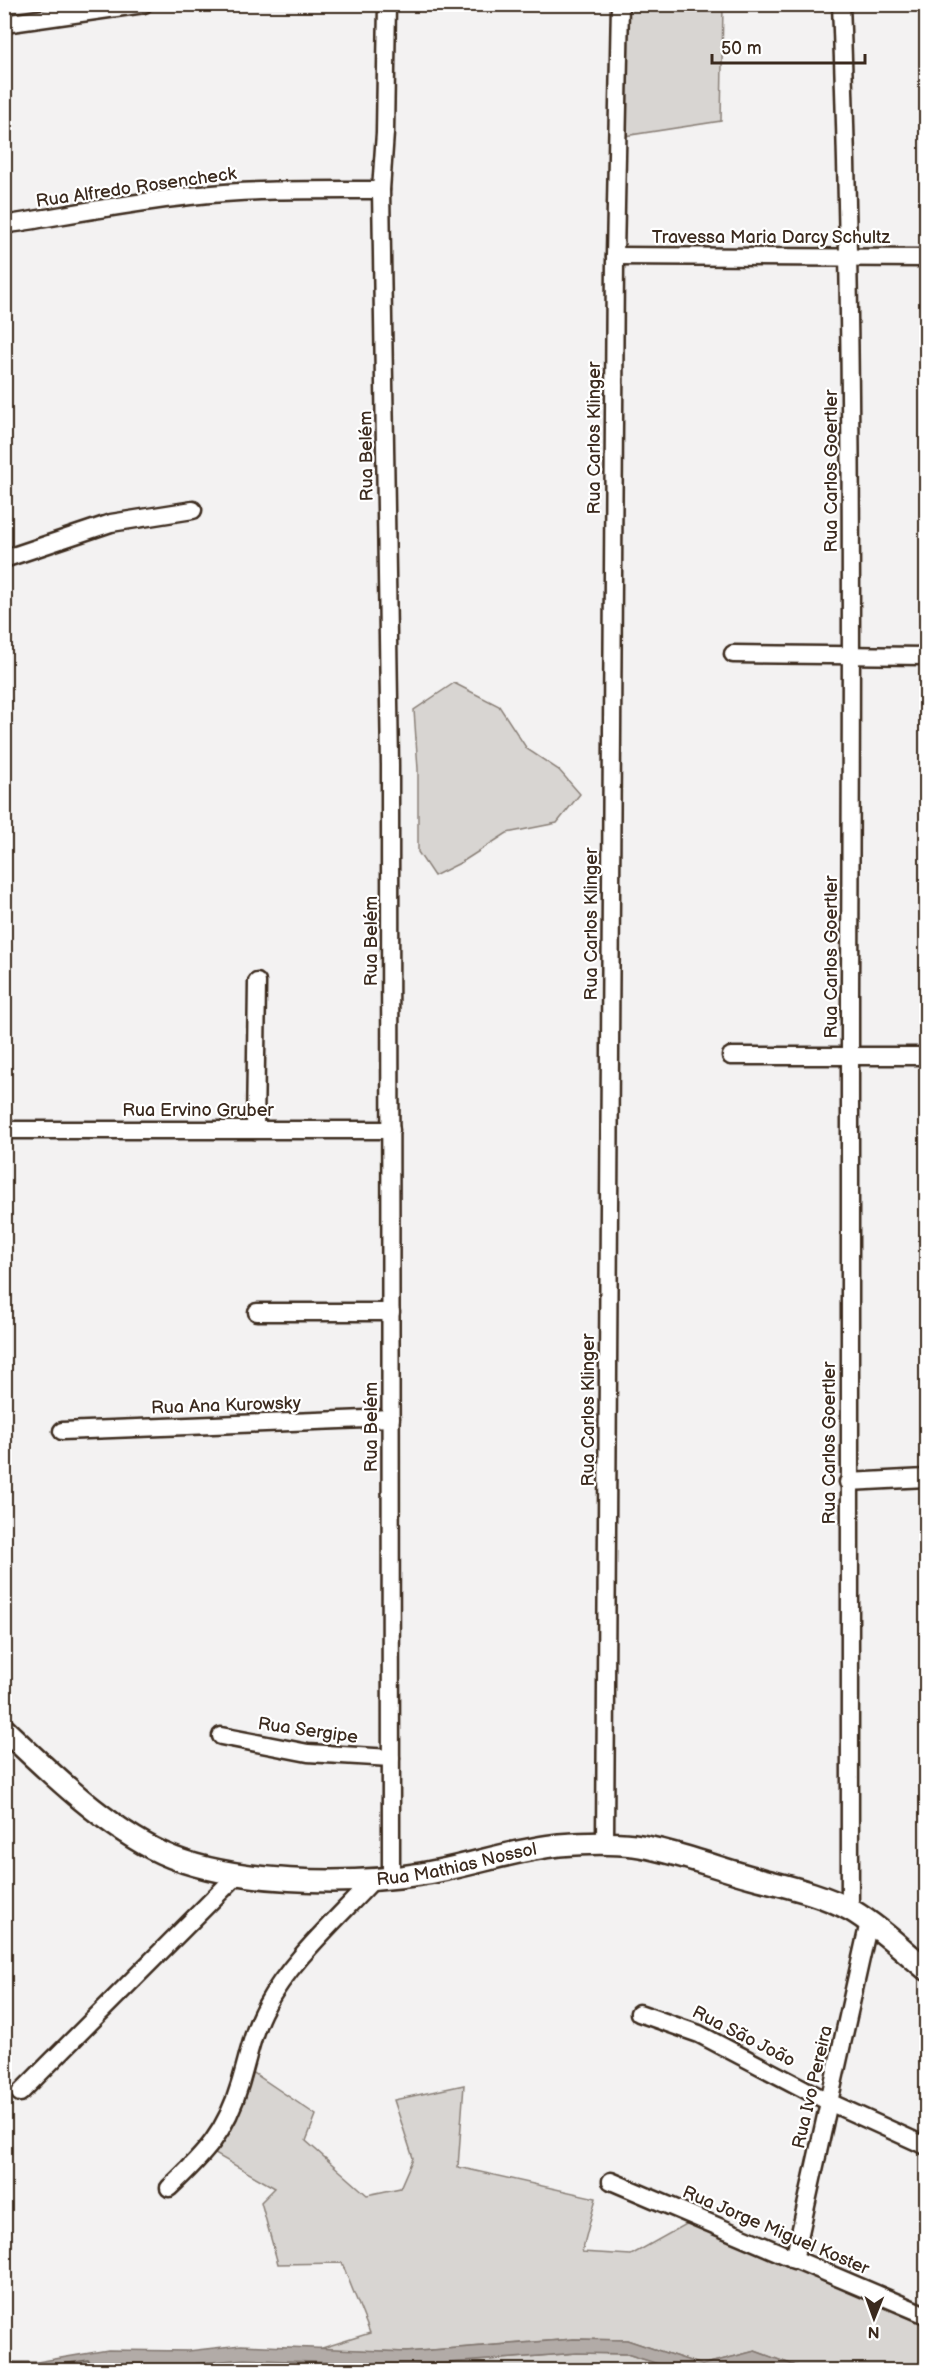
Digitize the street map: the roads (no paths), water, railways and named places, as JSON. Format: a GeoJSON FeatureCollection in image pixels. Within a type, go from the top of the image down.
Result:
{"type":"FeatureCollection","features":[{"type":"Feature","properties":{"kind":"street"},"geometry":{"type":"LineString","coordinates":[[4,24],[144,4]]}},
{"type":"Feature","properties":{"kind":"street","name":"Rua Belém"},"geometry":{"type":"LineString","coordinates":[[382,1879],[391,1758],[390,765],[381,190],[385,133],[387,4]]}},
{"type":"Feature","properties":{"kind":"street","name":"Rua Carlos Klinger"},"geometry":{"type":"LineString","coordinates":[[605,1843],[615,255],[620,4]]}},
{"type":"Feature","properties":{"kind":"street","name":"Rua Carlos Goertler"},"geometry":{"type":"LineString","coordinates":[[841,4],[849,256],[851,655],[848,1482],[850,1910]]}},
{"type":"Feature","properties":{"kind":"street","name":"Rua Alfredo Rosencheck"},"geometry":{"type":"LineString","coordinates":[[4,225],[191,196],[291,190],[381,190]]}},
{"type":"Feature","properties":{"kind":"street","name":"Travessa Maria Darcy Schultz"},"geometry":{"type":"LineString","coordinates":[[615,255],[927,258]]}},
{"type":"Feature","properties":{"kind":"street"},"geometry":{"type":"LineString","coordinates":[[4,559],[111,523],[194,510]]}},
{"type":"Feature","properties":{"kind":"street"},"geometry":{"type":"LineString","coordinates":[[733,654],[927,656]]}},
{"type":"Feature","properties":{"kind":"street"},"geometry":{"type":"LineString","coordinates":[[255,1130],[257,982]]}},
{"type":"Feature","properties":{"kind":"street"},"geometry":{"type":"LineString","coordinates":[[731,1056],[927,1056]]}},
{"type":"Feature","properties":{"kind":"street","name":"Rua Ervino Gruber"},"geometry":{"type":"LineString","coordinates":[[4,1130],[391,1130]]}},
{"type":"Feature","properties":{"kind":"street"},"geometry":{"type":"LineString","coordinates":[[257,1312],[391,1312]]}},
{"type":"Feature","properties":{"kind":"street","name":"Rua Ana Kurowsky"},"geometry":{"type":"LineString","coordinates":[[62,1431],[391,1418]]}},
{"type":"Feature","properties":{"kind":"street"},"geometry":{"type":"LineString","coordinates":[[848,1482],[927,1478]]}},
{"type":"Feature","properties":{"kind":"street","name":"Rua Mathias Nossol"},"geometry":{"type":"LineString","coordinates":[[4,1729],[99,1812],[160,1852],[186,1862],[239,1873],[305,1880],[382,1879],[422,1874],[556,1845],[605,1843],[636,1845],[812,1893],[850,1910],[927,1969]]}},
{"type":"Feature","properties":{"kind":"street","name":"Rua Sergipe"},"geometry":{"type":"LineString","coordinates":[[221,1736],[300,1752],[391,1758]]}},
{"type":"Feature","properties":{"kind":"street"},"geometry":{"type":"LineString","coordinates":[[20,2093],[239,1873]]}},
{"type":"Feature","properties":{"kind":"street"},"geometry":{"type":"LineString","coordinates":[[169,2188],[208,2150],[222,2129],[240,2084],[255,2032],[265,2007],[278,1986],[382,1879]]}},
{"type":"Feature","properties":{"kind":"street","name":"Rua Ivo Pereira"},"geometry":{"type":"LineString","coordinates":[[794,2259],[869,1923]]}},
{"type":"Feature","properties":{"kind":"street","name":"Rua São João"},"geometry":{"type":"LineString","coordinates":[[639,2013],[699,2034],[829,2102],[927,2146]]}},
{"type":"Feature","properties":{"kind":"street","name":"Rua Jorge Miguel Koster"},"geometry":{"type":"LineString","coordinates":[[610,2181],[927,2315]]}},
{"type":"Feature","properties":{"kind":"water"},"geometry":{"type":"Polygon","coordinates":[[[574,2339],[627,2340],[702,2365],[755,2351],[804,2369],[815,2370],[772,2370],[757,2365],[738,2370],[677,2370],[627,2354],[577,2353],[409,2366],[244,2359],[191,2364],[119,2364],[76,2370],[5,2370],[5,2362],[37,2362],[108,2350],[188,2351],[241,2345],[406,2352],[574,2339]]]}}]}
